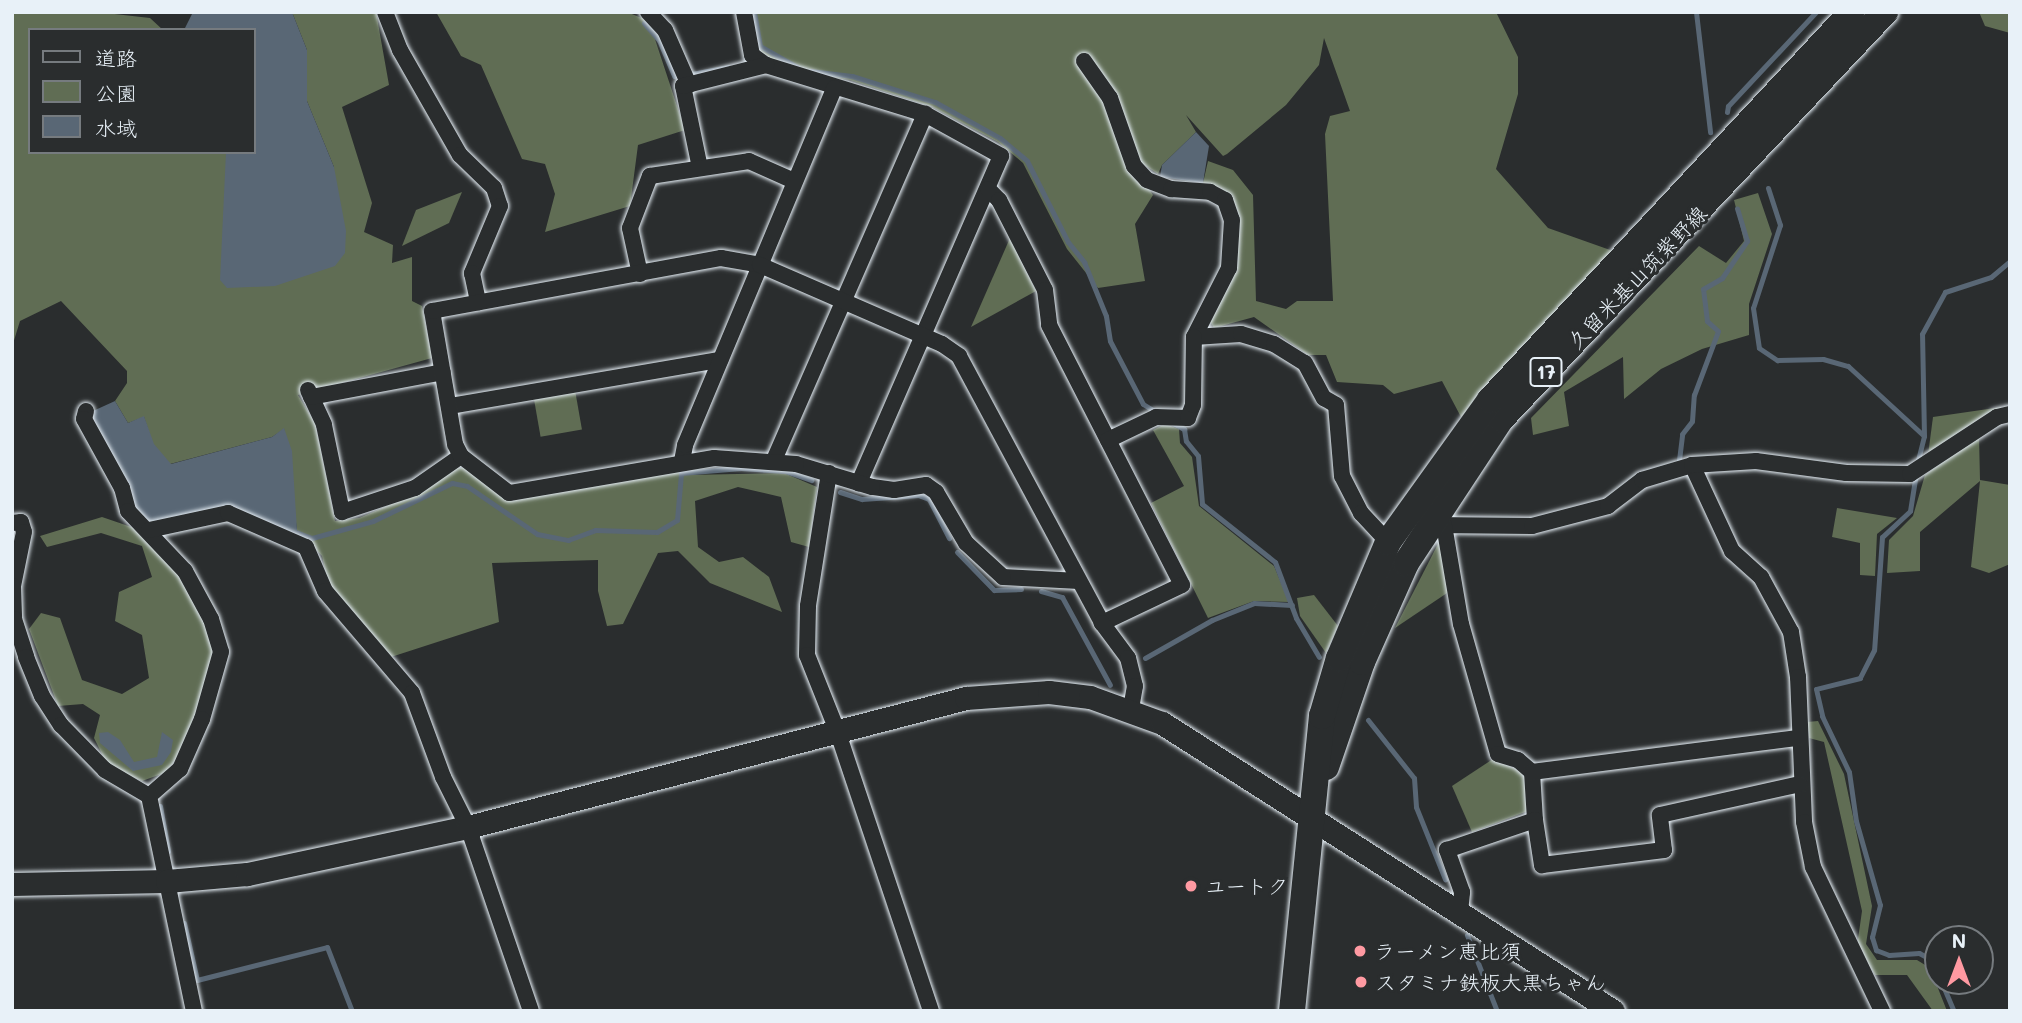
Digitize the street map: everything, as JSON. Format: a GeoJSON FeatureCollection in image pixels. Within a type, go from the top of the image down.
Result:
{"type":"FeatureCollection","features":[{"type":"Feature","properties":{"kind":"main road","name":"久留米基山筑紫野線"},"geometry":{"type":"LineString","coordinates":[[1292,1011],[1322,716],[1336,670],[1388,542],[1490,400],[1852,12]]}},
{"type":"Feature","properties":{"kind":"main road","name":"久留米基山筑紫野線"},"geometry":{"type":"LineString","coordinates":[[1313,803],[1362,662],[1406,563],[1438,525],[1501,419],[1885,12]]}},
{"type":"Feature","properties":{"kind":"street"},"geometry":{"type":"LineString","coordinates":[[385,12],[400,50],[460,155],[494,188],[500,206],[471,273],[478,302]]}},
{"type":"Feature","properties":{"kind":"street"},"geometry":{"type":"LineString","coordinates":[[648,12],[665,30],[689,85]]}},
{"type":"Feature","properties":{"kind":"street"},"geometry":{"type":"LineString","coordinates":[[744,12],[752,55],[766,65],[925,114],[1001,156],[926,337],[859,483]]}},
{"type":"Feature","properties":{"kind":"street"},"geometry":{"type":"LineString","coordinates":[[1084,61],[1110,98],[1133,166],[1147,180],[1171,189],[1210,192],[1225,200],[1232,219],[1228,268],[1194,337],[1192,414],[1188,418],[1156,417],[1108,440]]}},
{"type":"Feature","properties":{"kind":"street"},"geometry":{"type":"LineString","coordinates":[[700,168],[683,86],[766,65]]}},
{"type":"Feature","properties":{"kind":"street"},"geometry":{"type":"LineString","coordinates":[[682,461],[720,360],[834,88]]}},
{"type":"Feature","properties":{"kind":"street"},"geometry":{"type":"LineString","coordinates":[[774,460],[925,114]]}},
{"type":"Feature","properties":{"kind":"street"},"geometry":{"type":"LineString","coordinates":[[640,274],[631,228],[650,176],[749,161],[794,181]]}},
{"type":"Feature","properties":{"kind":"street"},"geometry":{"type":"LineString","coordinates":[[988,189],[999,200],[1045,290],[1049,325],[1182,584],[1102,623]]}},
{"type":"Feature","properties":{"kind":"street"},"geometry":{"type":"LineString","coordinates":[[1079,582],[1003,577],[966,543],[936,492],[926,485],[894,489],[859,483],[774,460],[682,461],[509,493],[461,456],[432,311],[721,258],[760,265],[926,337],[958,356],[1079,582],[1102,623],[1134,670],[1131,709]]}},
{"type":"Feature","properties":{"kind":"street"},"geometry":{"type":"LineString","coordinates":[[1194,337],[1241,334],[1274,344],[1305,363],[1324,398],[1336,405],[1342,476],[1361,513],[1388,542]]}},
{"type":"Feature","properties":{"kind":"street"},"geometry":{"type":"LineString","coordinates":[[450,406],[720,360]]}},
{"type":"Feature","properties":{"kind":"street"},"geometry":{"type":"LineString","coordinates":[[443,372],[310,394],[324,425],[342,512],[415,488],[461,456]]}},
{"type":"Feature","properties":{"kind":"street"},"geometry":{"type":"LineString","coordinates":[[86,411],[85,419],[122,488],[128,511],[149,530],[196,587],[220,652],[202,719],[185,759],[149,796]]}},
{"type":"Feature","properties":{"kind":"street"},"geometry":{"type":"LineString","coordinates":[[1800,784],[1660,815],[1664,850],[1542,865],[1535,820],[1532,772],[1518,760],[1498,754],[1461,624],[1438,525],[1532,526],[1608,506],[1642,480],[1692,465],[1756,461],[1846,473],[1916,470],[2010,414]]}},
{"type":"Feature","properties":{"kind":"street"},"geometry":{"type":"LineString","coordinates":[[1692,465],[1732,551],[1761,577],[1791,632],[1798,677],[1800,784],[1813,867],[1882,1011]]}},
{"type":"Feature","properties":{"kind":"street"},"geometry":{"type":"LineString","coordinates":[[829,473],[808,606],[807,655],[838,733],[931,1011]]}},
{"type":"Feature","properties":{"kind":"street"},"geometry":{"type":"LineString","coordinates":[[149,530],[228,513],[306,547],[325,591],[412,693],[443,777],[468,827],[531,1011]]}},
{"type":"Feature","properties":{"kind":"street"},"geometry":{"type":"LineString","coordinates":[[12,523],[21,522],[24,532],[13,586],[14,619],[42,696],[61,724],[105,769],[149,796],[194,1011]]}},
{"type":"Feature","properties":{"kind":"street"},"geometry":{"type":"LineString","coordinates":[[12,884],[167,881],[247,874],[468,827],[965,698],[1011,693],[1090,697],[1131,709],[1313,803],[1460,912],[1613,1011]]}},
{"type":"Feature","properties":{"kind":"street"},"geometry":{"type":"LineString","coordinates":[[1532,772],[1798,738]]}},
{"type":"Feature","properties":{"kind":"street"},"geometry":{"type":"LineString","coordinates":[[1460,912],[1462,892],[1447,850],[1535,820]]}},
{"type":"Feature","properties":{"kind":"green space"},"geometry":{"type":"Polygon","coordinates":[[[12,12],[97,12],[150,18],[161,28],[28,28],[28,154],[226,154],[227,190],[334,167],[307,101],[307,50],[292,12],[376,12],[389,85],[342,107],[372,203],[364,232],[393,245],[392,263],[412,257],[412,301],[422,306],[432,358],[298,395],[315,423],[335,521],[359,518],[422,491],[454,468],[466,468],[511,501],[678,470],[685,475],[784,473],[817,487],[809,547],[791,542],[781,497],[738,487],[695,501],[698,547],[719,562],[743,557],[769,577],[782,612],[710,583],[678,551],[658,553],[623,624],[607,626],[598,591],[598,560],[492,563],[499,622],[391,657],[330,592],[322,556],[297,530],[284,429],[272,437],[170,464],[153,444],[144,417],[128,423],[115,401],[127,383],[127,371],[61,301],[20,321],[12,347],[12,12]]]}},
{"type":"Feature","properties":{"kind":"green space"},"geometry":{"type":"Polygon","coordinates":[[[436,12],[627,12],[649,21],[685,130],[638,145],[630,206],[545,232],[555,194],[545,164],[522,159],[481,65],[461,56],[436,12]]]}},
{"type":"Feature","properties":{"kind":"green space"},"geometry":{"type":"Polygon","coordinates":[[[749,12],[1496,12],[1518,57],[1518,94],[1496,169],[1548,228],[1613,251],[1461,417],[1442,381],[1394,394],[1383,385],[1337,382],[1326,355],[1308,355],[1254,317],[1214,328],[1207,316],[1231,281],[1229,195],[1203,183],[1208,161],[1233,170],[1253,195],[1256,301],[1286,309],[1297,301],[1333,301],[1325,134],[1330,116],[1350,111],[1324,38],[1319,65],[1286,105],[1227,154],[1223,156],[1186,115],[1196,132],[1162,165],[1158,174],[1123,151],[1153,195],[1135,224],[1145,281],[1098,288],[1067,249],[1023,163],[998,142],[932,107],[850,80],[805,72],[756,52],[749,12]]]}},
{"type":"Feature","properties":{"kind":"green space"},"geometry":{"type":"Polygon","coordinates":[[[1979,12],[2010,12],[2010,33],[1985,26],[1979,12]]]}},
{"type":"Feature","properties":{"kind":"green space"},"geometry":{"type":"Polygon","coordinates":[[[462,192],[449,223],[402,246],[416,210],[462,192]]]}},
{"type":"Feature","properties":{"kind":"green space"},"geometry":{"type":"Polygon","coordinates":[[[1758,193],[1772,234],[1749,304],[1749,335],[1702,349],[1661,369],[1624,399],[1623,357],[1564,392],[1569,426],[1533,435],[1531,418],[1699,246],[1726,263],[1744,241],[1734,200],[1758,193]]]}},
{"type":"Feature","properties":{"kind":"green space"},"geometry":{"type":"Polygon","coordinates":[[[1010,238],[1036,291],[971,327],[1010,238]]]}},
{"type":"Feature","properties":{"kind":"green space"},"geometry":{"type":"Polygon","coordinates":[[[575,390],[582,429],[541,437],[534,397],[575,390]]]}},
{"type":"Feature","properties":{"kind":"green space"},"geometry":{"type":"Polygon","coordinates":[[[2002,407],[1928,455],[1933,417],[2002,407]]]}},
{"type":"Feature","properties":{"kind":"green space"},"geometry":{"type":"Polygon","coordinates":[[[1165,424],[1179,429],[1180,443],[1192,457],[1199,506],[1274,566],[1289,602],[1254,601],[1208,618],[1151,503],[1184,486],[1153,430],[1165,424]]]}},
{"type":"Feature","properties":{"kind":"green space"},"geometry":{"type":"Polygon","coordinates":[[[1979,436],[1980,480],[2010,485],[2010,564],[1989,573],[1971,567],[1980,481],[1920,532],[1920,571],[1887,573],[1889,540],[1913,516],[1925,475],[1979,436]]]}},
{"type":"Feature","properties":{"kind":"green space"},"geometry":{"type":"Polygon","coordinates":[[[1837,508],[1897,518],[1877,534],[1875,576],[1860,575],[1860,543],[1832,537],[1837,508]]]}},
{"type":"Feature","properties":{"kind":"green space"},"geometry":{"type":"Polygon","coordinates":[[[102,517],[149,533],[191,587],[215,650],[188,741],[167,772],[142,781],[108,766],[94,738],[100,715],[83,704],[58,706],[29,629],[41,613],[60,618],[82,680],[122,694],[149,678],[142,635],[115,621],[119,592],[152,577],[142,546],[101,533],[47,547],[40,536],[102,517]]]}},
{"type":"Feature","properties":{"kind":"green space"},"geometry":{"type":"Polygon","coordinates":[[[1439,542],[1450,591],[1395,628],[1439,542]]]}},
{"type":"Feature","properties":{"kind":"green space"},"geometry":{"type":"Polygon","coordinates":[[[1314,595],[1338,626],[1326,653],[1300,616],[1297,598],[1314,595]]]}},
{"type":"Feature","properties":{"kind":"green space"},"geometry":{"type":"Polygon","coordinates":[[[1818,721],[1844,774],[1872,906],[1866,944],[1877,960],[1917,960],[1924,964],[1924,995],[1941,995],[1947,1011],[1933,1011],[1907,975],[1875,975],[1857,946],[1862,911],[1824,742],[1809,738],[1807,722],[1818,721]]]}},
{"type":"Feature","properties":{"kind":"green space"},"geometry":{"type":"Polygon","coordinates":[[[1493,759],[1525,773],[1528,811],[1472,832],[1452,786],[1493,759]]]}},
{"type":"Feature","properties":{"kind":"water"},"geometry":{"type":"Polygon","coordinates":[[[193,12],[292,12],[307,50],[307,101],[334,167],[346,231],[345,253],[335,266],[275,286],[227,288],[220,280],[226,154],[256,154],[256,28],[185,28],[193,12]]]}},
{"type":"Feature","properties":{"kind":"water"},"geometry":{"type":"Polygon","coordinates":[[[1196,132],[1209,146],[1203,183],[1160,177],[1162,165],[1196,132]]]}},
{"type":"Feature","properties":{"kind":"water"},"geometry":{"type":"Polygon","coordinates":[[[115,401],[128,423],[144,416],[154,444],[171,464],[272,437],[284,428],[292,451],[297,530],[304,533],[303,538],[241,512],[147,523],[133,510],[92,423],[93,411],[115,401]]]}},
{"type":"Feature","properties":{"kind":"water"},"geometry":{"type":"Polygon","coordinates":[[[108,732],[120,740],[134,762],[157,757],[162,732],[173,740],[171,752],[162,765],[133,771],[100,743],[99,733],[108,732]]]}},
{"type":"Feature","properties":{"kind":"waterway"},"geometry":{"type":"LineString","coordinates":[[754,12],[760,46],[797,67]]}},
{"type":"Feature","properties":{"kind":"waterway"},"geometry":{"type":"LineString","coordinates":[[1696,12],[1710,132]]}},
{"type":"Feature","properties":{"kind":"waterway"},"geometry":{"type":"LineString","coordinates":[[1727,112],[1728,106],[1816,12]]}},
{"type":"Feature","properties":{"kind":"waterway"},"geometry":{"type":"LineString","coordinates":[[644,23],[659,40],[674,76]]}},
{"type":"Feature","properties":{"kind":"waterway"},"geometry":{"type":"LineString","coordinates":[[692,74],[727,67]]}},
{"type":"Feature","properties":{"kind":"waterway"},"geometry":{"type":"LineString","coordinates":[[810,71],[852,76],[935,102],[1000,138],[1027,161],[1068,242],[1084,262],[1106,316],[1110,341],[1143,404],[1156,412]]}},
{"type":"Feature","properties":{"kind":"waterway"},"geometry":{"type":"LineString","coordinates":[[1768,188],[1780,225],[1753,308],[1759,348],[1777,360],[1823,359],[1848,366],[1924,436],[1917,464]]}},
{"type":"Feature","properties":{"kind":"waterway"},"geometry":{"type":"LineString","coordinates":[[1679,460],[1682,434],[1692,421],[1694,395],[1718,331],[1707,321],[1703,289],[1722,278],[1747,241],[1737,208]]}},
{"type":"Feature","properties":{"kind":"waterway"},"geometry":{"type":"LineString","coordinates":[[1924,436],[1922,334],[1945,292],[1991,277],[2010,261]]}},
{"type":"Feature","properties":{"kind":"waterway"},"geometry":{"type":"LineString","coordinates":[[1173,423],[1184,429],[1186,441],[1198,456],[1202,504],[1275,562],[1296,618],[1319,657]]}},
{"type":"Feature","properties":{"kind":"waterway"},"geometry":{"type":"LineString","coordinates":[[298,533],[312,538],[373,521],[452,483],[467,486],[537,534],[568,540],[595,530],[657,532],[677,520],[681,473],[741,468],[785,471],[811,480]]}},
{"type":"Feature","properties":{"kind":"waterway"},"geometry":{"type":"LineString","coordinates":[[1916,473],[1910,511],[1882,537],[1874,650],[1860,678],[1816,689],[1822,716],[1849,772],[1856,821],[1880,905],[1872,937],[1876,950],[1889,955],[1919,953],[1924,956]]}},
{"type":"Feature","properties":{"kind":"waterway"},"geometry":{"type":"LineString","coordinates":[[840,492],[862,499],[918,495],[929,499],[949,538]]}},
{"type":"Feature","properties":{"kind":"waterway"},"geometry":{"type":"LineString","coordinates":[[957,552],[994,590],[1021,589]]}},
{"type":"Feature","properties":{"kind":"waterway"},"geometry":{"type":"LineString","coordinates":[[1041,591],[1062,597],[1110,685]]}},
{"type":"Feature","properties":{"kind":"waterway"},"geometry":{"type":"LineString","coordinates":[[1145,658],[1212,620],[1254,603],[1292,605]]}},
{"type":"Feature","properties":{"kind":"waterway"},"geometry":{"type":"LineString","coordinates":[[1368,720],[1414,778],[1416,807],[1445,879]]}},
{"type":"Feature","properties":{"kind":"waterway"},"geometry":{"type":"LineString","coordinates":[[160,806],[168,851]]}},
{"type":"Feature","properties":{"kind":"waterway"},"geometry":{"type":"LineString","coordinates":[[184,923],[197,980],[327,947],[352,1011]]}},
{"type":"Feature","properties":{"kind":"waterway"},"geometry":{"type":"LineString","coordinates":[[1467,935],[1497,1011]]}},
{"type":"Feature","properties":{"kind":"waterway"},"geometry":{"type":"LineString","coordinates":[[1947,995],[1954,1011]]}},
{"type":"Feature","properties":{"kind":"place","name":"ユートク"},"geometry":{"type":"Point","coordinates":[1191,886]}},
{"type":"Feature","properties":{"kind":"place","name":"ラーメン恵比須"},"geometry":{"type":"Point","coordinates":[1360,951]}},
{"type":"Feature","properties":{"kind":"place","name":"スタミナ鉄板大黒ちゃん"},"geometry":{"type":"Point","coordinates":[1361,982]}}]}
